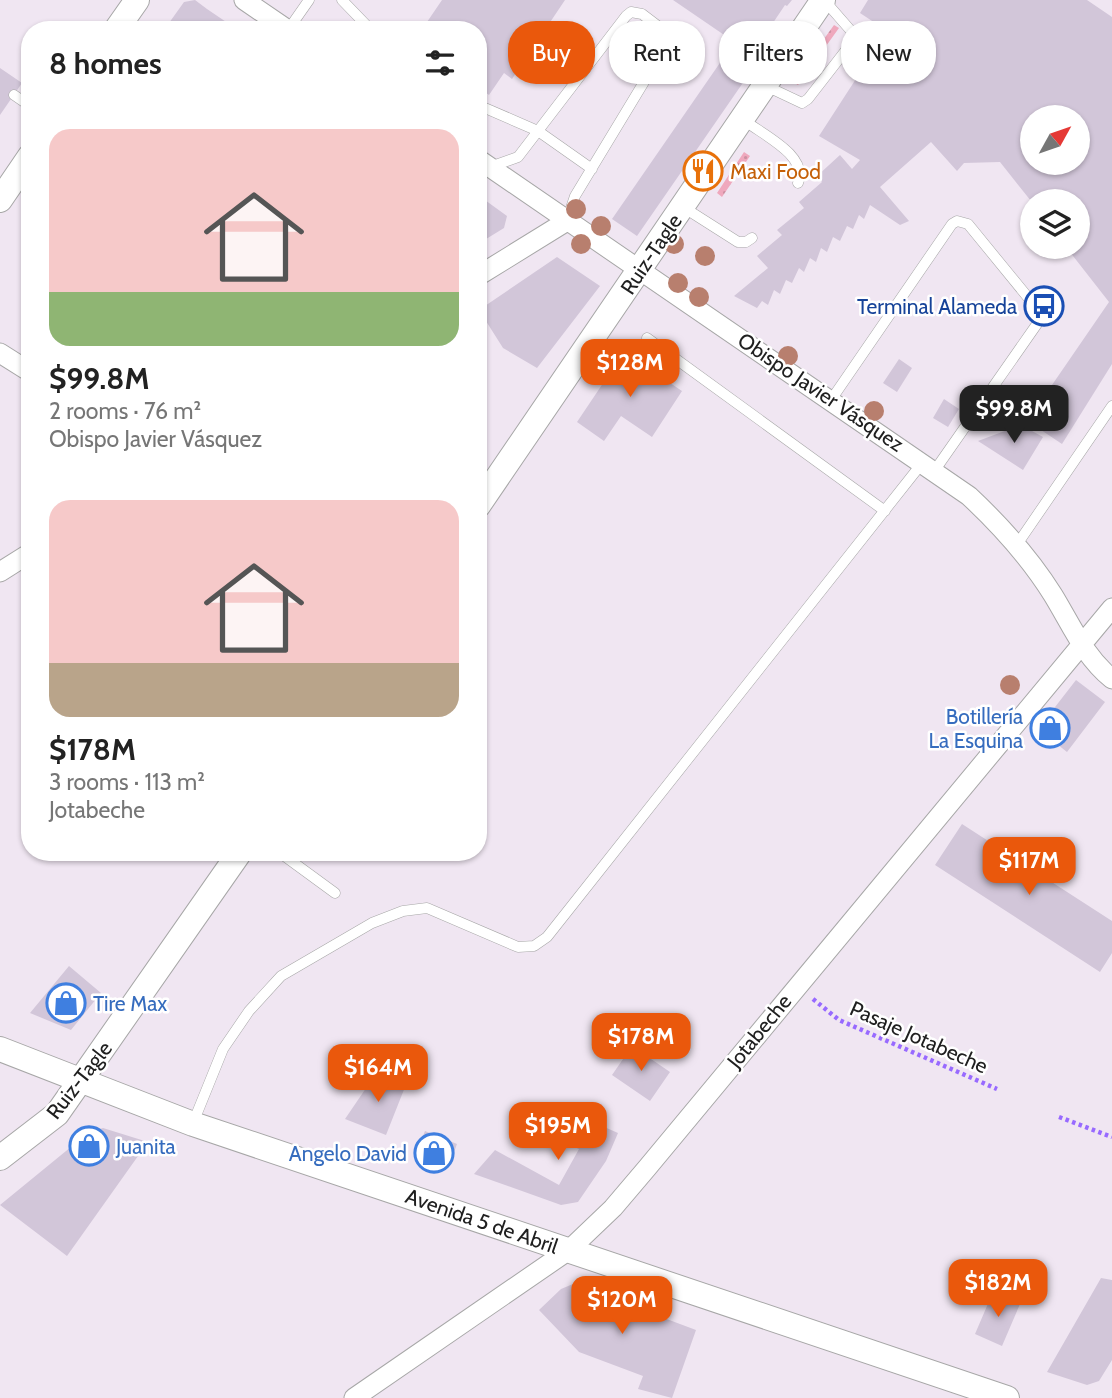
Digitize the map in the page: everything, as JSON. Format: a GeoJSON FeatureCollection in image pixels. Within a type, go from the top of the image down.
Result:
{"type":"FeatureCollection","features":[{"type":"Feature","properties":{"kind":"street"},"geometry":{"type":"LineString","coordinates":[[122,21],[137,0]]}},
{"type":"Feature","properties":{"kind":"street"},"geometry":{"type":"LineString","coordinates":[[244,0],[275,21]]}},
{"type":"Feature","properties":{"kind":"street","name":"Ruiz-Tagle"},"geometry":{"type":"LineString","coordinates":[[487,493],[823,0]]}},
{"type":"Feature","properties":{"kind":"street","name":"Obispo Javier Vásquez"},"geometry":{"type":"LineString","coordinates":[[487,165],[929,466],[979,505],[1016,546],[1052,593],[1080,644],[1112,679]]}},
{"type":"Feature","properties":{"kind":"street"},"geometry":{"type":"LineString","coordinates":[[0,200],[21,169]]}},
{"type":"Feature","properties":{"kind":"street"},"geometry":{"type":"LineString","coordinates":[[487,270],[567,221]]}},
{"type":"Feature","properties":{"kind":"street"},"geometry":{"type":"LineString","coordinates":[[0,353],[21,366]]}},
{"type":"Feature","properties":{"kind":"street"},"geometry":{"type":"LineString","coordinates":[[0,572],[21,559]]}},
{"type":"Feature","properties":{"kind":"street","name":"Jotabeche"},"geometry":{"type":"LineString","coordinates":[[354,1398],[569,1250],[638,1178],[1112,608]]}},
{"type":"Feature","properties":{"kind":"street","name":"Ruiz-Tagle"},"geometry":{"type":"LineString","coordinates":[[0,1158],[57,1114],[82,1082],[234,861]]}},
{"type":"Feature","properties":{"kind":"street","name":"Avenida 5 de Abril"},"geometry":{"type":"LineString","coordinates":[[0,1049],[193,1124],[1007,1398]]}},
{"type":"Feature","properties":{"kind":"lane"},"geometry":{"type":"LineString","coordinates":[[294,21],[309,0]]}},
{"type":"Feature","properties":{"kind":"lane"},"geometry":{"type":"LineString","coordinates":[[342,0],[362,21]]}},
{"type":"Feature","properties":{"kind":"lane"},"geometry":{"type":"LineString","coordinates":[[766,85],[802,103],[808,99],[852,41],[852,32],[823,0]]}},
{"type":"Feature","properties":{"kind":"lane"},"geometry":{"type":"LineString","coordinates":[[487,162],[518,157],[631,12],[642,13],[664,29],[669,39],[667,44],[575,196],[567,221]]}},
{"type":"Feature","properties":{"kind":"lane"},"geometry":{"type":"LineString","coordinates":[[14,95],[21,100]]}},
{"type":"Feature","properties":{"kind":"lane"},"geometry":{"type":"LineString","coordinates":[[487,110],[538,131],[592,169]]}},
{"type":"Feature","properties":{"kind":"lane"},"geometry":{"type":"LineString","coordinates":[[743,119],[797,162],[800,169],[798,183]]}},
{"type":"Feature","properties":{"kind":"lane"},"geometry":{"type":"LineString","coordinates":[[683,207],[738,242],[752,238]]}},
{"type":"Feature","properties":{"kind":"lane"},"geometry":{"type":"LineString","coordinates":[[193,1124],[223,1049],[249,1011],[281,976],[372,923],[403,911],[426,908],[518,947],[534,946],[547,937],[885,511],[929,466],[1037,324],[1035,306],[968,224],[957,221],[952,224],[831,400]]}},
{"type":"Feature","properties":{"kind":"lane"},"geometry":{"type":"LineString","coordinates":[[647,338],[885,511]]}},
{"type":"Feature","properties":{"kind":"lane"},"geometry":{"type":"LineString","coordinates":[[1016,546],[1112,406]]}},
{"type":"Feature","properties":{"kind":"lane"},"geometry":{"type":"LineString","coordinates":[[291,861],[335,894]]}},
{"type":"Feature","properties":{"kind":"path","name":"Pasaje Jotabeche"},"geometry":{"type":"LineString","coordinates":[[796,986],[839,1020],[997,1089]]}},
{"type":"Feature","properties":{"kind":"path"},"geometry":{"type":"LineString","coordinates":[[1059,1117],[1112,1137]]}},
{"type":"Feature","properties":{"kind":"shaded area"},"geometry":{"type":"Polygon","coordinates":[[[834,25],[839,28],[827,45],[827,35],[834,25]]]}},
{"type":"Feature","properties":{"kind":"shaded area"},"geometry":{"type":"Polygon","coordinates":[[[744,152],[750,156],[722,197],[717,193],[744,152]]]}},
{"type":"Feature","properties":{"kind":"building"},"geometry":{"type":"Polygon","coordinates":[[[195,0],[225,21],[170,21],[184,2],[195,0]]]}},
{"type":"Feature","properties":{"kind":"building"},"geometry":{"type":"Polygon","coordinates":[[[442,0],[565,0],[551,21],[508,21],[508,76],[504,73],[489,95],[487,21],[428,21],[442,0]]]}},
{"type":"Feature","properties":{"kind":"building"},"geometry":{"type":"Polygon","coordinates":[[[673,0],[792,0],[785,5],[774,21],[719,21],[719,31],[673,0]]]}},
{"type":"Feature","properties":{"kind":"building"},"geometry":{"type":"Polygon","coordinates":[[[868,0],[1087,0],[1112,17],[1112,364],[1062,444],[1032,424],[1030,417],[1109,302],[1075,259],[1090,259],[1090,189],[1021,189],[1000,162],[964,163],[957,171],[931,142],[880,187],[909,221],[900,225],[870,205],[864,219],[859,215],[853,229],[847,226],[840,241],[833,237],[827,252],[821,248],[816,262],[810,258],[804,272],[799,268],[792,283],[786,280],[780,294],[774,290],[768,305],[762,301],[757,308],[734,296],[768,268],[757,256],[782,235],[777,230],[804,208],[799,202],[822,182],[817,176],[840,155],[852,169],[860,160],[819,136],[853,84],[936,84],[936,21],[872,21],[860,13],[868,0]]]}},
{"type":"Feature","properties":{"kind":"building"},"geometry":{"type":"Polygon","coordinates":[[[719,64],[719,84],[742,84],[637,236],[612,219],[719,64]]]}},
{"type":"Feature","properties":{"kind":"building"},"geometry":{"type":"Polygon","coordinates":[[[0,68],[21,84],[0,115],[0,68]]]}},
{"type":"Feature","properties":{"kind":"building"},"geometry":{"type":"Polygon","coordinates":[[[487,202],[507,216],[504,228],[487,238],[487,202]]]}},
{"type":"Feature","properties":{"kind":"building"},"geometry":{"type":"Polygon","coordinates":[[[557,257],[600,286],[537,368],[503,348],[487,323],[487,305],[557,257]]]}},
{"type":"Feature","properties":{"kind":"building"},"geometry":{"type":"Polygon","coordinates":[[[624,352],[682,391],[652,437],[621,416],[604,441],[577,422],[624,352]]]}},
{"type":"Feature","properties":{"kind":"building"},"geometry":{"type":"Polygon","coordinates":[[[899,359],[912,368],[897,392],[883,383],[899,359]]]}},
{"type":"Feature","properties":{"kind":"building"},"geometry":{"type":"Polygon","coordinates":[[[944,399],[959,409],[948,427],[933,418],[944,399]]]}},
{"type":"Feature","properties":{"kind":"building"},"geometry":{"type":"Polygon","coordinates":[[[1021,425],[1043,437],[1023,470],[978,441],[1021,425]]]}},
{"type":"Feature","properties":{"kind":"building"},"geometry":{"type":"Polygon","coordinates":[[[1076,680],[1105,702],[1067,752],[1038,729],[1076,680]]]}},
{"type":"Feature","properties":{"kind":"building"},"geometry":{"type":"Polygon","coordinates":[[[962,824],[1112,921],[1112,953],[1100,972],[935,865],[962,824]]]}},
{"type":"Feature","properties":{"kind":"building","name":"Tire Max"},"geometry":{"type":"Polygon","coordinates":[[[69,966],[101,993],[71,1030],[30,1013],[69,966]]]}},
{"type":"Feature","properties":{"kind":"building"},"geometry":{"type":"Polygon","coordinates":[[[632,1046],[670,1072],[650,1101],[612,1075],[632,1046]]]}},
{"type":"Feature","properties":{"kind":"building"},"geometry":{"type":"Polygon","coordinates":[[[379,1069],[405,1087],[386,1135],[345,1119],[379,1069]]]}},
{"type":"Feature","properties":{"kind":"building"},"geometry":{"type":"Polygon","coordinates":[[[561,1108],[618,1133],[606,1161],[578,1202],[561,1205],[474,1174],[495,1150],[559,1185],[579,1149],[549,1136],[561,1108]]]}},
{"type":"Feature","properties":{"kind":"building"},"geometry":{"type":"Polygon","coordinates":[[[103,1128],[148,1142],[67,1256],[0,1205],[88,1133],[103,1128]]]}},
{"type":"Feature","properties":{"kind":"building"},"geometry":{"type":"Polygon","coordinates":[[[425,1131],[457,1144],[449,1166],[416,1153],[425,1131]]]}},
{"type":"Feature","properties":{"kind":"building"},"geometry":{"type":"Polygon","coordinates":[[[1101,1278],[1112,1280],[1112,1360],[1099,1381],[1087,1385],[1047,1372],[1101,1278]]]}},
{"type":"Feature","properties":{"kind":"building"},"geometry":{"type":"Polygon","coordinates":[[[573,1284],[696,1330],[672,1398],[638,1389],[643,1376],[579,1352],[539,1310],[561,1289],[573,1284]]]}},
{"type":"Feature","properties":{"kind":"building"},"geometry":{"type":"Polygon","coordinates":[[[993,1292],[1020,1304],[1002,1346],[975,1334],[993,1292]]]}},
{"type":"Feature","properties":{"kind":"place","name":"Maxi Food"},"geometry":{"type":"Point","coordinates":[703,171]}},
{"type":"Feature","properties":{"kind":"place","name":"Terminal Alameda"},"geometry":{"type":"Point","coordinates":[1044,306]}},
{"type":"Feature","properties":{"kind":"place","name":"Botillería La Esquina"},"geometry":{"type":"Point","coordinates":[1050,728]}},
{"type":"Feature","properties":{"kind":"place","name":"Tire Max"},"geometry":{"type":"Point","coordinates":[66,1003]}},
{"type":"Feature","properties":{"kind":"place","name":"Juanita"},"geometry":{"type":"Point","coordinates":[89,1146]}},
{"type":"Feature","properties":{"kind":"place","name":"Angelo David"},"geometry":{"type":"Point","coordinates":[434,1153]}}]}
